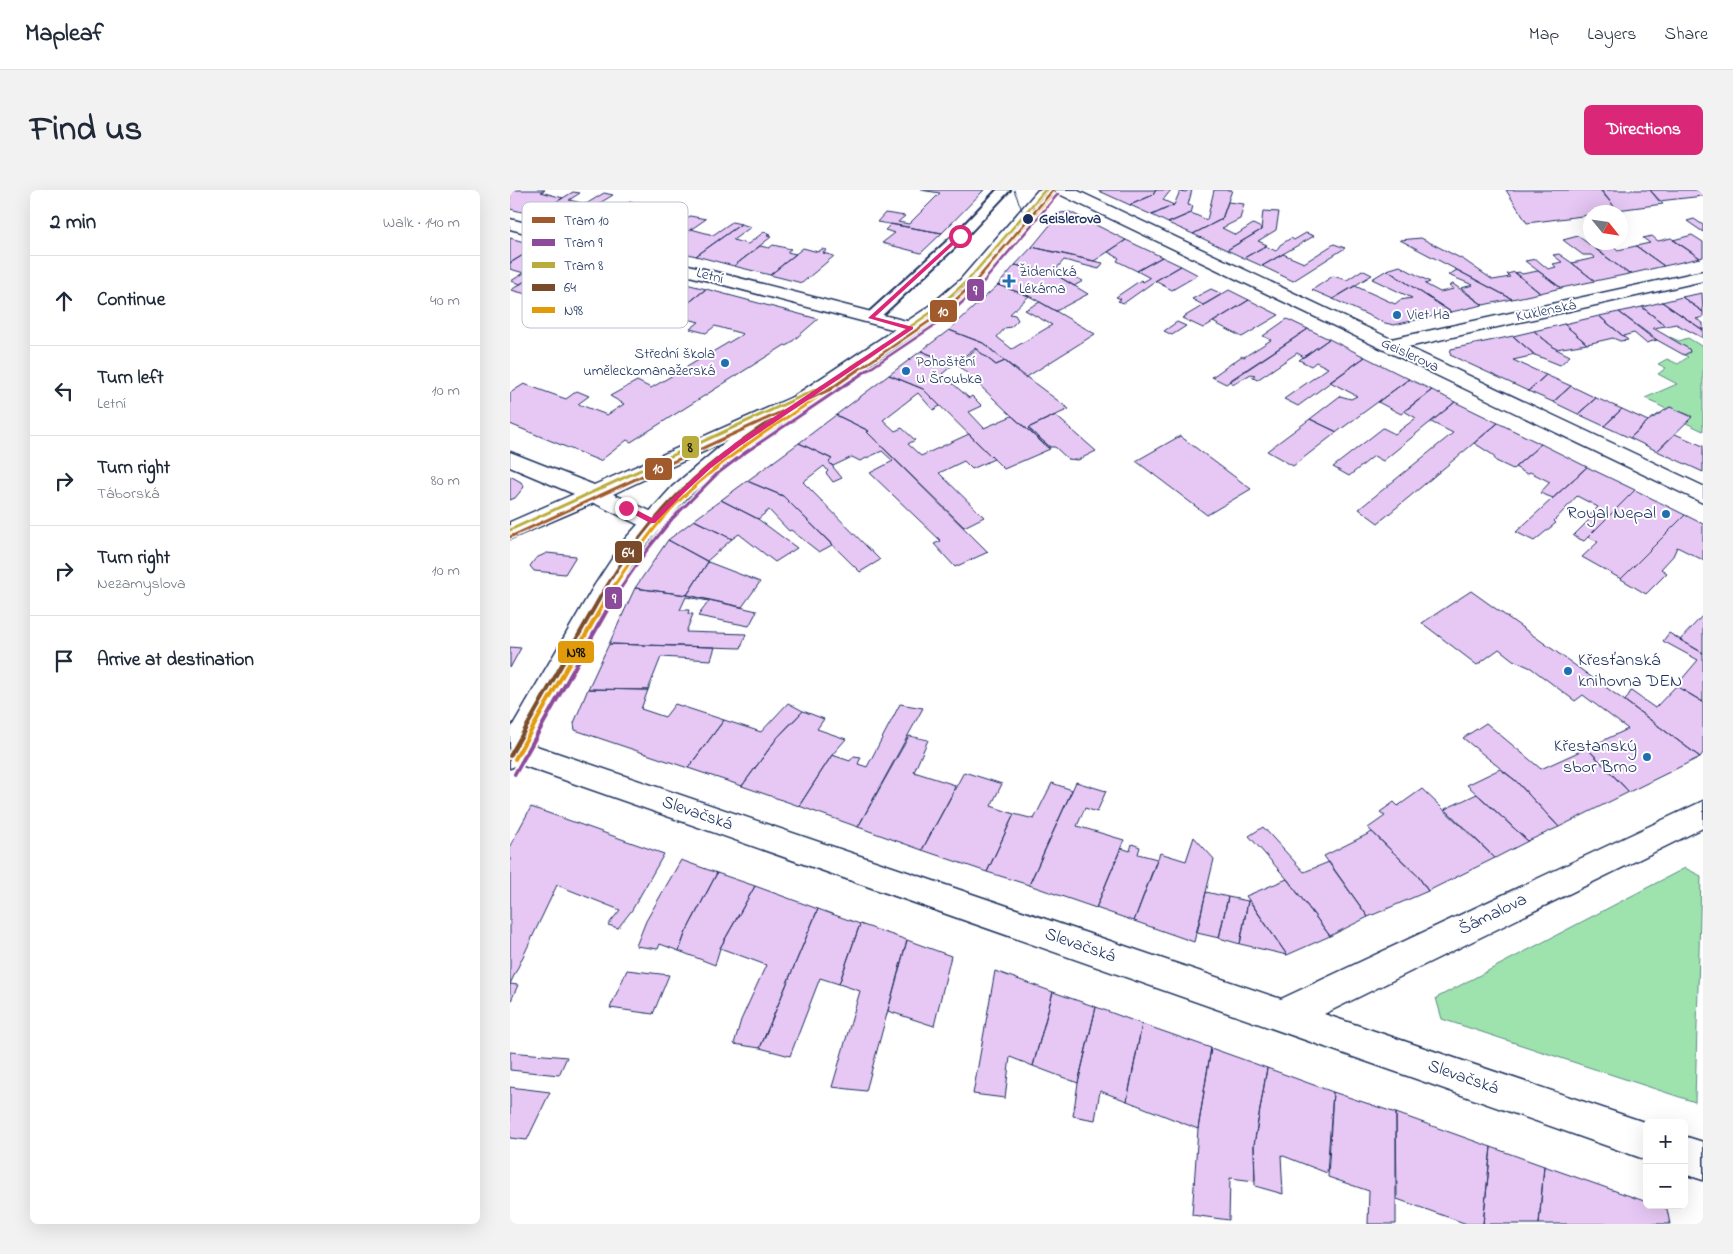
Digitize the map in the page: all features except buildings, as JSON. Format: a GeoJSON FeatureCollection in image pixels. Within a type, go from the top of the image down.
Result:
{"type":"FeatureCollection","features":[{"type":"Feature","properties":{"kind":"street"},"geometry":{"type":"LineString","coordinates":[[511,753],[603,592],[633,545],[680,492],[737,444],[934,312],[966,284],[1047,190]]}},
{"type":"Feature","properties":{"kind":"street","name":"Geislerova"},"geometry":{"type":"LineString","coordinates":[[1063,190],[1703,495]]}},
{"type":"Feature","properties":{"kind":"street","name":"Letní"},"geometry":{"type":"LineString","coordinates":[[688,270],[911,328]]}},
{"type":"Feature","properties":{"kind":"street","name":"Kuklenská"},"geometry":{"type":"LineString","coordinates":[[1390,346],[1703,276]]}},
{"type":"Feature","properties":{"kind":"street"},"geometry":{"type":"LineString","coordinates":[[510,531],[813,394]]}},
{"type":"Feature","properties":{"kind":"street"},"geometry":{"type":"LineString","coordinates":[[510,459],[626,508],[653,522]]}},
{"type":"Feature","properties":{"kind":"street","name":"Slevačská"},"geometry":{"type":"LineString","coordinates":[[511,753],[1643,1141]]}},
{"type":"Feature","properties":{"kind":"street","name":"Šámalova"},"geometry":{"type":"LineString","coordinates":[[1283,1016],[1703,814]]}},
{"type":"Feature","properties":{"kind":"street"},"geometry":{"type":"LineString","coordinates":[[1688,1156],[1703,1161]]}},
{"type":"Feature","properties":{"kind":"lane"},"geometry":{"type":"LineString","coordinates":[[871,318],[960,236],[1004,190]]}},
{"type":"Feature","properties":{"kind":"green space"},"geometry":{"type":"Polygon","coordinates":[[[1670,337],[1679,341],[1688,338],[1703,347],[1703,431],[1686,423],[1692,416],[1670,407],[1666,409],[1645,398],[1677,384],[1658,374],[1666,368],[1658,364],[1667,359],[1678,364],[1688,357],[1684,355],[1690,352],[1689,349],[1670,337]]]}},
{"type":"Feature","properties":{"kind":"green space"},"geometry":{"type":"Polygon","coordinates":[[[1685,868],[1701,876],[1695,1102],[1442,1019],[1436,998],[1685,868]]]}},
{"type":"Feature","properties":{"kind":"tram line"},"geometry":{"type":"LineString","coordinates":[[1014,190],[1022,210]]}},
{"type":"Feature","properties":{"kind":"tram line","name":"8"},"geometry":{"type":"LineString","coordinates":[[510,530],[826,385],[936,309],[969,279],[1045,190]]}},
{"type":"Feature","properties":{"kind":"tram line","name":"10"},"geometry":{"type":"LineString","coordinates":[[510,537],[829,390],[940,314],[974,283],[1053,190]]}},
{"type":"Feature","properties":{"kind":"tram line","name":"9"},"geometry":{"type":"LineString","coordinates":[[515,774],[614,597],[647,550],[672,519],[717,474],[746,452],[944,319],[979,287],[1058,194]]}},
{"type":"Feature","properties":{"kind":"transit line","name":"64"},"geometry":{"type":"LineString","coordinates":[[510,756],[603,592],[633,545],[680,492],[737,444],[934,312],[966,284],[1047,190]]}},
{"type":"Feature","properties":{"kind":"transit line","name":"N98"},"geometry":{"type":"LineString","coordinates":[[515,759],[608,595],[638,549],[684,496],[741,449],[938,317],[971,288],[1052,194]]}},
{"type":"Feature","properties":{"kind":"place","name":"Geislerova"},"geometry":{"type":"Point","coordinates":[1028,219]}},
{"type":"Feature","properties":{"kind":"place","name":"Židenická Lékárna"},"geometry":{"type":"Point","coordinates":[1009,281]}},
{"type":"Feature","properties":{"kind":"place","name":"Viet Ha"},"geometry":{"type":"Point","coordinates":[1397,315]}},
{"type":"Feature","properties":{"kind":"place","name":"Střední škola uměleckomanažerská"},"geometry":{"type":"Point","coordinates":[725,363]}},
{"type":"Feature","properties":{"kind":"place","name":"Pohoštění U Šroubka"},"geometry":{"type":"Point","coordinates":[906,371]}},
{"type":"Feature","properties":{"kind":"place","name":"Royal Nepal"},"geometry":{"type":"Point","coordinates":[1666,514]}},
{"type":"Feature","properties":{"kind":"place","name":"Křesťanská knihovna DEN"},"geometry":{"type":"Point","coordinates":[1568,671]}},
{"type":"Feature","properties":{"kind":"place","name":"Křestanský sbor Brno"},"geometry":{"type":"Point","coordinates":[1647,757]}},
{"type":"Feature","properties":{"kind":"route"},"geometry":{"type":"LineString","coordinates":[[626,508],[653,522],[680,492],[737,444],[911,328],[871,318],[960,236]]}}]}
